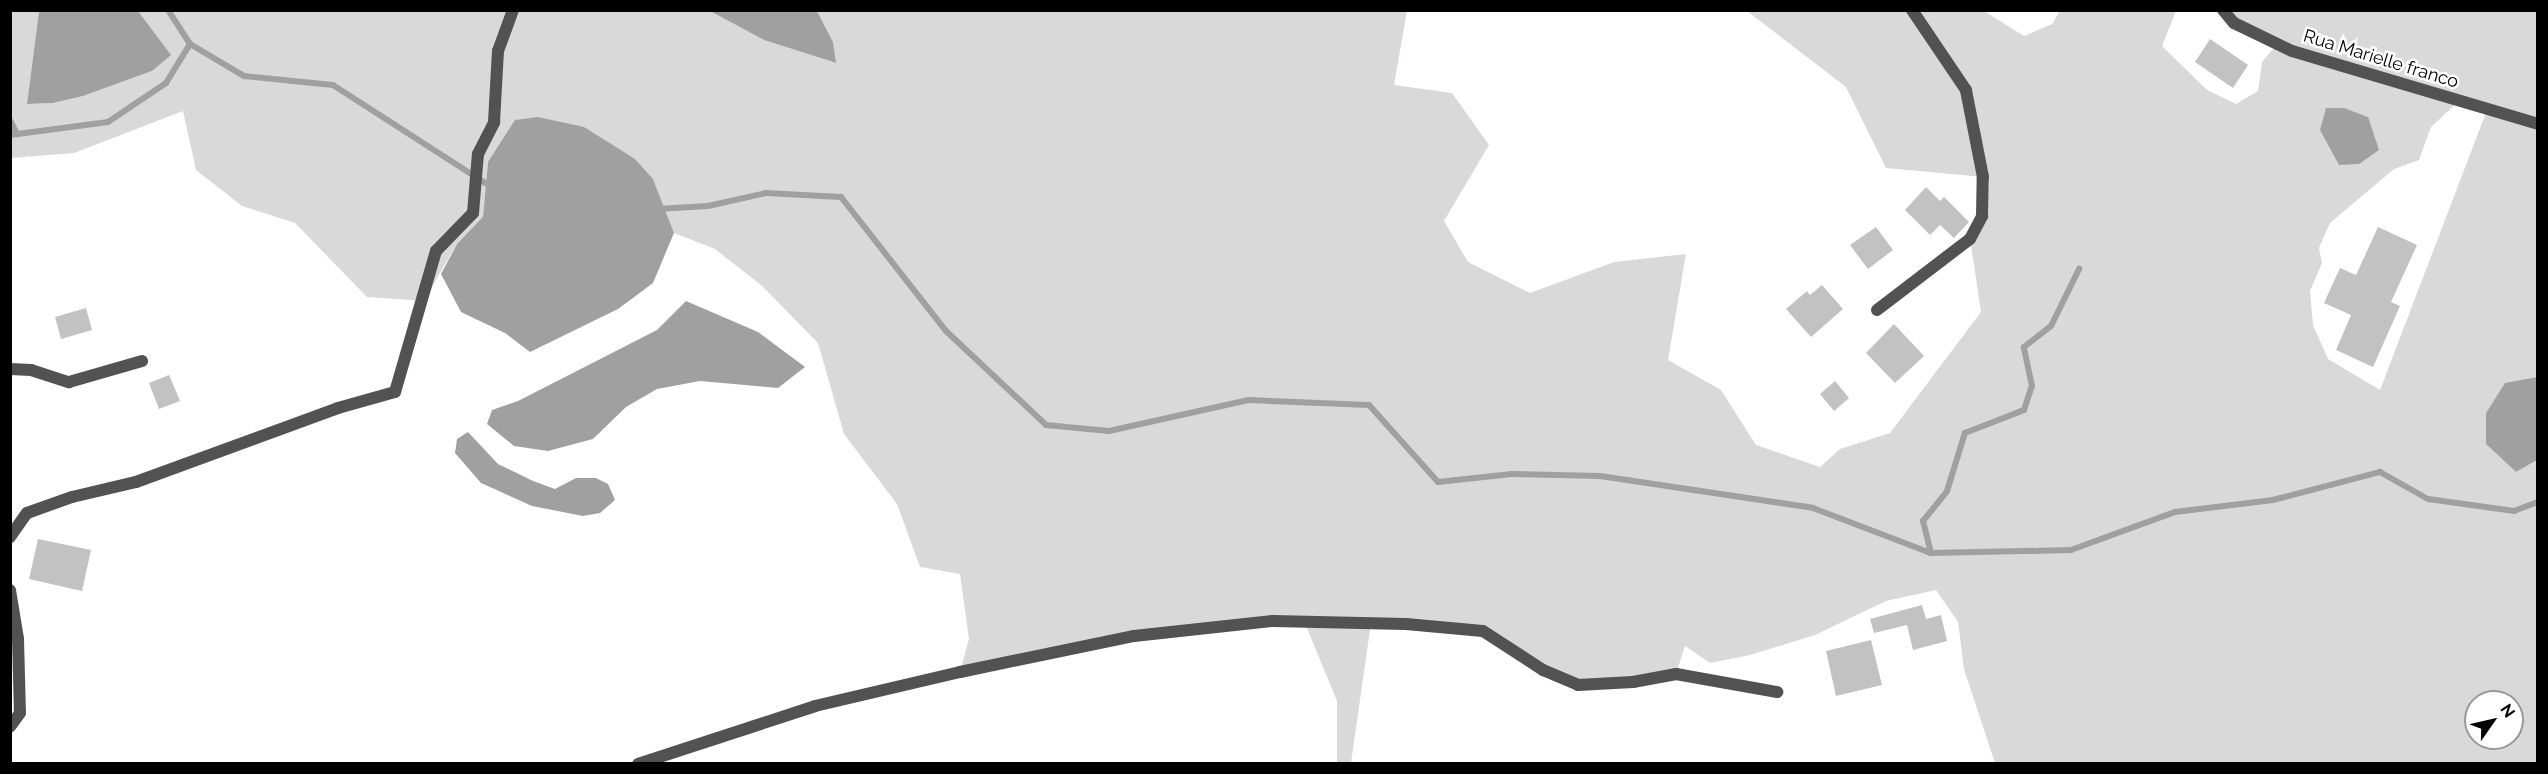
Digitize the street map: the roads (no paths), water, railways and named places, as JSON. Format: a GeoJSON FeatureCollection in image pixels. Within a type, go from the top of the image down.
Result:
{"type":"FeatureCollection","features":[{"type":"Feature","properties":{"kind":"street"},"geometry":{"type":"LineString","coordinates":[[10,537],[27,513],[72,497],[135,482],[327,412],[395,392],[436,251],[473,213],[478,154],[494,122],[498,51],[513,10]]}},
{"type":"Feature","properties":{"kind":"street"},"geometry":{"type":"LineString","coordinates":[[1877,310],[1970,239],[1982,216],[1983,177],[1966,90],[1912,10]]}},
{"type":"Feature","properties":{"kind":"street","name":"Rua Marielle franco"},"geometry":{"type":"LineString","coordinates":[[2223,10],[2234,24],[2292,51],[2538,124]]}},
{"type":"Feature","properties":{"kind":"street"},"geometry":{"type":"LineString","coordinates":[[10,369],[31,370],[69,382],[142,361]]}},
{"type":"Feature","properties":{"kind":"street"},"geometry":{"type":"LineString","coordinates":[[10,590],[18,639],[20,713],[10,727]]}},
{"type":"Feature","properties":{"kind":"street"},"geometry":{"type":"LineString","coordinates":[[638,764],[815,706],[960,672],[1134,636],[1273,621],[1406,624],[1483,631],[1543,670],[1578,685],[1634,682],[1676,674],[1777,692]]}},
{"type":"Feature","properties":{"kind":"waterway"},"geometry":{"type":"LineString","coordinates":[[10,135],[108,122],[166,83],[190,44],[168,10]]}},
{"type":"Feature","properties":{"kind":"waterway"},"geometry":{"type":"LineString","coordinates":[[190,44],[244,76],[333,85],[491,187]]}},
{"type":"Feature","properties":{"kind":"waterway"},"geometry":{"type":"LineString","coordinates":[[10,120],[17,134]]}},
{"type":"Feature","properties":{"kind":"waterway"},"geometry":{"type":"LineString","coordinates":[[657,209],[708,206],[766,193],[841,197],[946,331],[1046,425],[1109,431],[1249,400],[1369,405],[1438,482],[1512,474],[1600,476],[1813,508],[1931,553],[2071,550],[2175,512],[2273,500],[2380,472],[2428,499],[2514,511],[2538,502]]}},
{"type":"Feature","properties":{"kind":"waterway"},"geometry":{"type":"LineString","coordinates":[[1931,553],[1923,521],[1947,491],[1965,433],[2024,410],[2032,386],[2024,347],[2051,326],[2079,269]]}}]}
